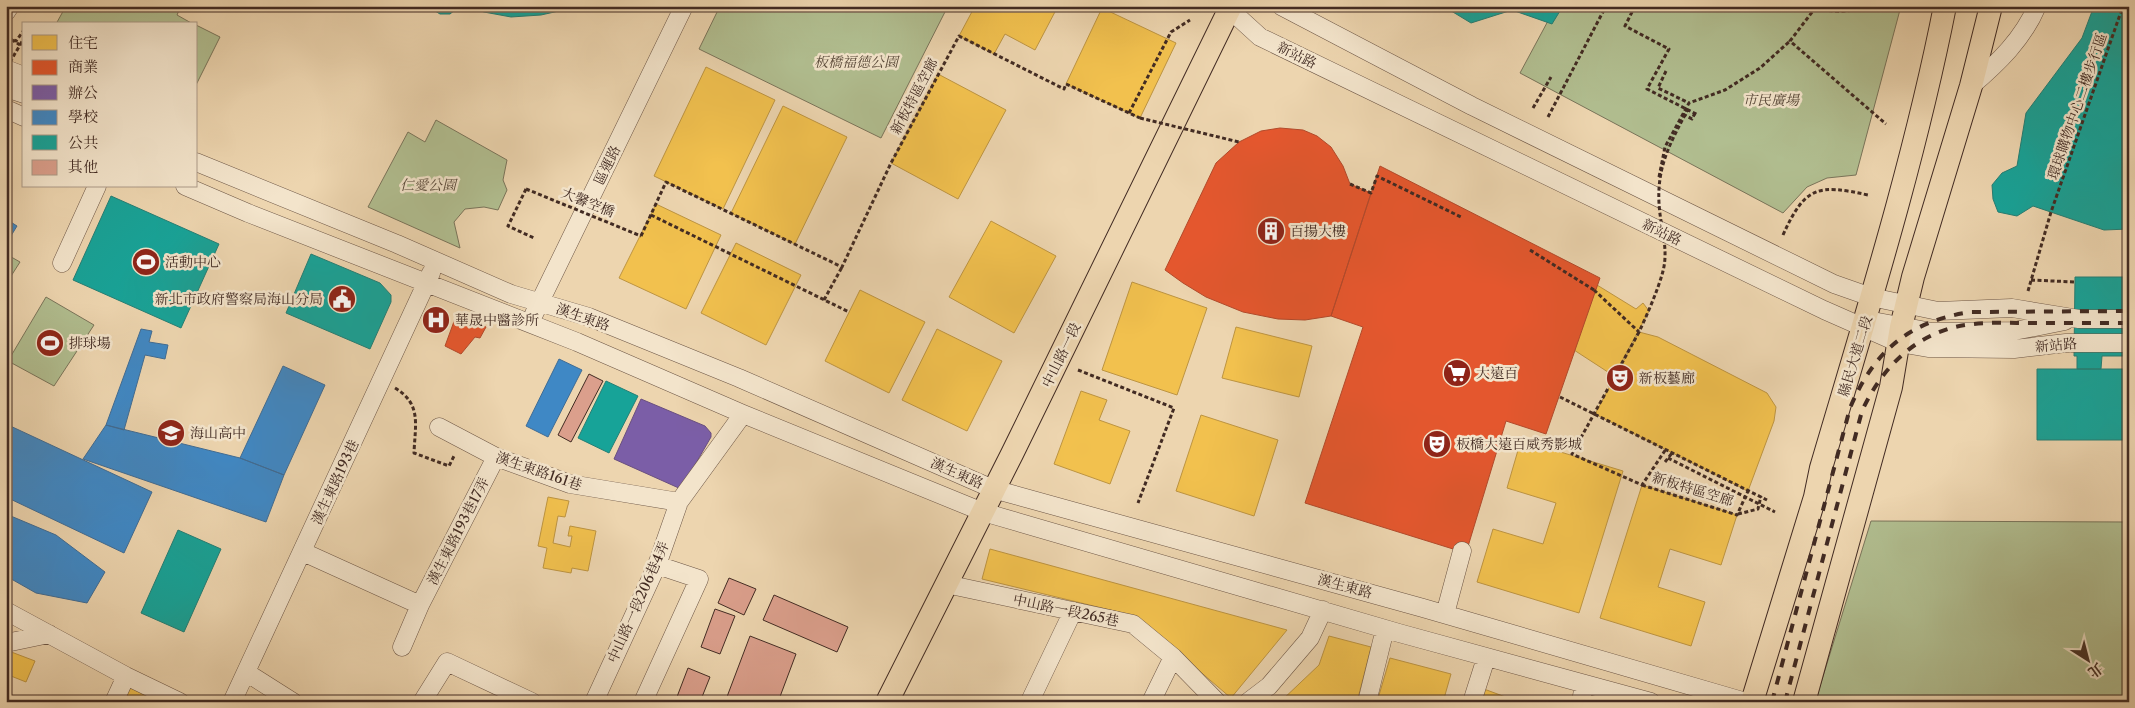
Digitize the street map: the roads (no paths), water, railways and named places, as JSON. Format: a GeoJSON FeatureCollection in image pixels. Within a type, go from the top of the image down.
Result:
{"type":"FeatureCollection","features":[{"type":"Feature","properties":{"kind":"main road","name":"縣民大道二段"},"geometry":{"type":"LineString","coordinates":[[1752,702],[1814,497],[1871,297],[1882,266],[1929,87],[1945,6]]}},
{"type":"Feature","properties":{"kind":"main road"},"geometry":{"type":"LineString","coordinates":[[1804,702],[1892,387],[1906,304],[1972,86],[1991,6]]}},
{"type":"Feature","properties":{"kind":"main road","name":"中山路一段"},"geometry":{"type":"LineString","coordinates":[[887,702],[1157,160],[1229,7]]}},
{"type":"Feature","properties":{"kind":"street"},"geometry":{"type":"LineString","coordinates":[[6,12],[10,6]]}},
{"type":"Feature","properties":{"kind":"street","name":"區運路"},"geometry":{"type":"LineString","coordinates":[[530,324],[538,303],[684,6]]}},
{"type":"Feature","properties":{"kind":"street","name":"新站路"},"geometry":{"type":"LineString","coordinates":[[1281,6],[1472,106],[1834,284],[1871,297],[1938,311],[2012,308],[2079,319],[2129,319]]}},
{"type":"Feature","properties":{"kind":"street"},"geometry":{"type":"LineString","coordinates":[[1972,86],[2004,57],[2030,22],[2037,6]]}},
{"type":"Feature","properties":{"kind":"street","name":"新站路"},"geometry":{"type":"LineString","coordinates":[[1229,7],[1248,28],[1260,37],[1824,310],[1863,327],[1900,335],[1928,348],[2014,349],[2066,343],[2129,343]]}},
{"type":"Feature","properties":{"kind":"street"},"geometry":{"type":"LineString","coordinates":[[6,69],[22,75]]}},
{"type":"Feature","properties":{"kind":"street"},"geometry":{"type":"LineString","coordinates":[[6,88],[22,93]]}},
{"type":"Feature","properties":{"kind":"street"},"geometry":{"type":"LineString","coordinates":[[6,109],[22,117]]}},
{"type":"Feature","properties":{"kind":"street","name":"漢生東路"},"geometry":{"type":"LineString","coordinates":[[198,163],[362,229],[510,294],[589,317],[739,378],[993,489],[1446,614],[1746,702]]}},
{"type":"Feature","properties":{"kind":"street"},"geometry":{"type":"LineString","coordinates":[[62,263],[96,188]]}},
{"type":"Feature","properties":{"kind":"street","name":"漢生東路"},"geometry":{"type":"LineString","coordinates":[[190,188],[248,213],[577,342],[743,414],[983,512],[1486,658],[1651,702]]}},
{"type":"Feature","properties":{"kind":"street","name":"漢生東路193巷"},"geometry":{"type":"LineString","coordinates":[[232,702],[429,283],[435,261]]}},
{"type":"Feature","properties":{"kind":"street"},"geometry":{"type":"LineString","coordinates":[[1900,335],[1932,332],[2014,331],[2079,319]]}},
{"type":"Feature","properties":{"kind":"street","name":"中山路一段206巷4弄"},"geometry":{"type":"LineString","coordinates":[[594,702],[657,565],[679,502],[743,414]]}},
{"type":"Feature","properties":{"kind":"street","name":"漢生東路161巷"},"geometry":{"type":"LineString","coordinates":[[439,427],[496,457],[570,484],[679,502]]}},
{"type":"Feature","properties":{"kind":"street","name":"漢生東路193巷17弄"},"geometry":{"type":"LineString","coordinates":[[402,647],[420,606],[496,457]]}},
{"type":"Feature","properties":{"kind":"street"},"geometry":{"type":"LineString","coordinates":[[1446,614],[1462,551]]}},
{"type":"Feature","properties":{"kind":"street"},"geometry":{"type":"LineString","coordinates":[[303,552],[420,606]]}},
{"type":"Feature","properties":{"kind":"street"},"geometry":{"type":"LineString","coordinates":[[643,702],[698,579],[657,565]]}},
{"type":"Feature","properties":{"kind":"street","name":"中山路一段265巷"},"geometry":{"type":"LineString","coordinates":[[946,584],[1133,624],[1173,657],[1217,702]]}},
{"type":"Feature","properties":{"kind":"street"},"geometry":{"type":"LineString","coordinates":[[1248,702],[1269,686],[1310,638],[1323,610]]}},
{"type":"Feature","properties":{"kind":"street"},"geometry":{"type":"LineString","coordinates":[[6,611],[126,676],[180,702]]}},
{"type":"Feature","properties":{"kind":"street"},"geometry":{"type":"LineString","coordinates":[[1031,699],[1073,612]]}},
{"type":"Feature","properties":{"kind":"street"},"geometry":{"type":"LineString","coordinates":[[1367,702],[1385,629]]}},
{"type":"Feature","properties":{"kind":"street"},"geometry":{"type":"LineString","coordinates":[[6,642],[49,634]]}},
{"type":"Feature","properties":{"kind":"street"},"geometry":{"type":"LineString","coordinates":[[1151,702],[1173,657]]}},
{"type":"Feature","properties":{"kind":"street"},"geometry":{"type":"LineString","coordinates":[[1472,702],[1486,658]]}},
{"type":"Feature","properties":{"kind":"street"},"geometry":{"type":"LineString","coordinates":[[422,702],[447,662],[532,702]]}},
{"type":"Feature","properties":{"kind":"street"},"geometry":{"type":"LineString","coordinates":[[114,702],[126,676]]}},
{"type":"Feature","properties":{"kind":"street"},"geometry":{"type":"LineString","coordinates":[[252,676],[293,702]]}},
{"type":"Feature","properties":{"kind":"street"},"geometry":{"type":"LineString","coordinates":[[1581,702],[1584,684]]}},
{"type":"Feature","properties":{"kind":"railway"},"geometry":{"type":"LineString","coordinates":[[1772,702],[1850,408],[1870,370],[1882,355],[1912,331],[1949,316],[1971,312],[2129,311]]}},
{"type":"Feature","properties":{"kind":"railway"},"geometry":{"type":"LineString","coordinates":[[1785,702],[1862,411],[1871,394],[1892,365],[1920,342],[1936,333],[1954,327],[1994,323],[2129,323]]}},
{"type":"Feature","properties":{"kind":"place","name":"百揚大樓"},"geometry":{"type":"Point","coordinates":[1271,231]}},
{"type":"Feature","properties":{"kind":"place","name":"活動中心"},"geometry":{"type":"Point","coordinates":[146,262]}},
{"type":"Feature","properties":{"kind":"place","name":"新北市政府警察局海山分局"},"geometry":{"type":"Point","coordinates":[342,299]}},
{"type":"Feature","properties":{"kind":"place","name":"華晟中醫診所"},"geometry":{"type":"Point","coordinates":[436,320]}},
{"type":"Feature","properties":{"kind":"place","name":"排球場"},"geometry":{"type":"Point","coordinates":[50,343]}},
{"type":"Feature","properties":{"kind":"place","name":"大遠百"},"geometry":{"type":"Point","coordinates":[1457,373]}},
{"type":"Feature","properties":{"kind":"place","name":"新板藝廊"},"geometry":{"type":"Point","coordinates":[1620,378]}},
{"type":"Feature","properties":{"kind":"place","name":"海山高中"},"geometry":{"type":"Point","coordinates":[171,433]}},
{"type":"Feature","properties":{"kind":"place","name":"板橋大遠百威秀影城"},"geometry":{"type":"Point","coordinates":[1437,444]}},
{"type":"Feature","properties":{"kind":"park label","name":"板橋福德公園"},"geometry":{"type":"Point","coordinates":[856,62]}},
{"type":"Feature","properties":{"kind":"park label","name":"市民廣場"},"geometry":{"type":"Point","coordinates":[1771,100]}},
{"type":"Feature","properties":{"kind":"park label","name":"仁愛公園"},"geometry":{"type":"Point","coordinates":[428,185]}}]}
